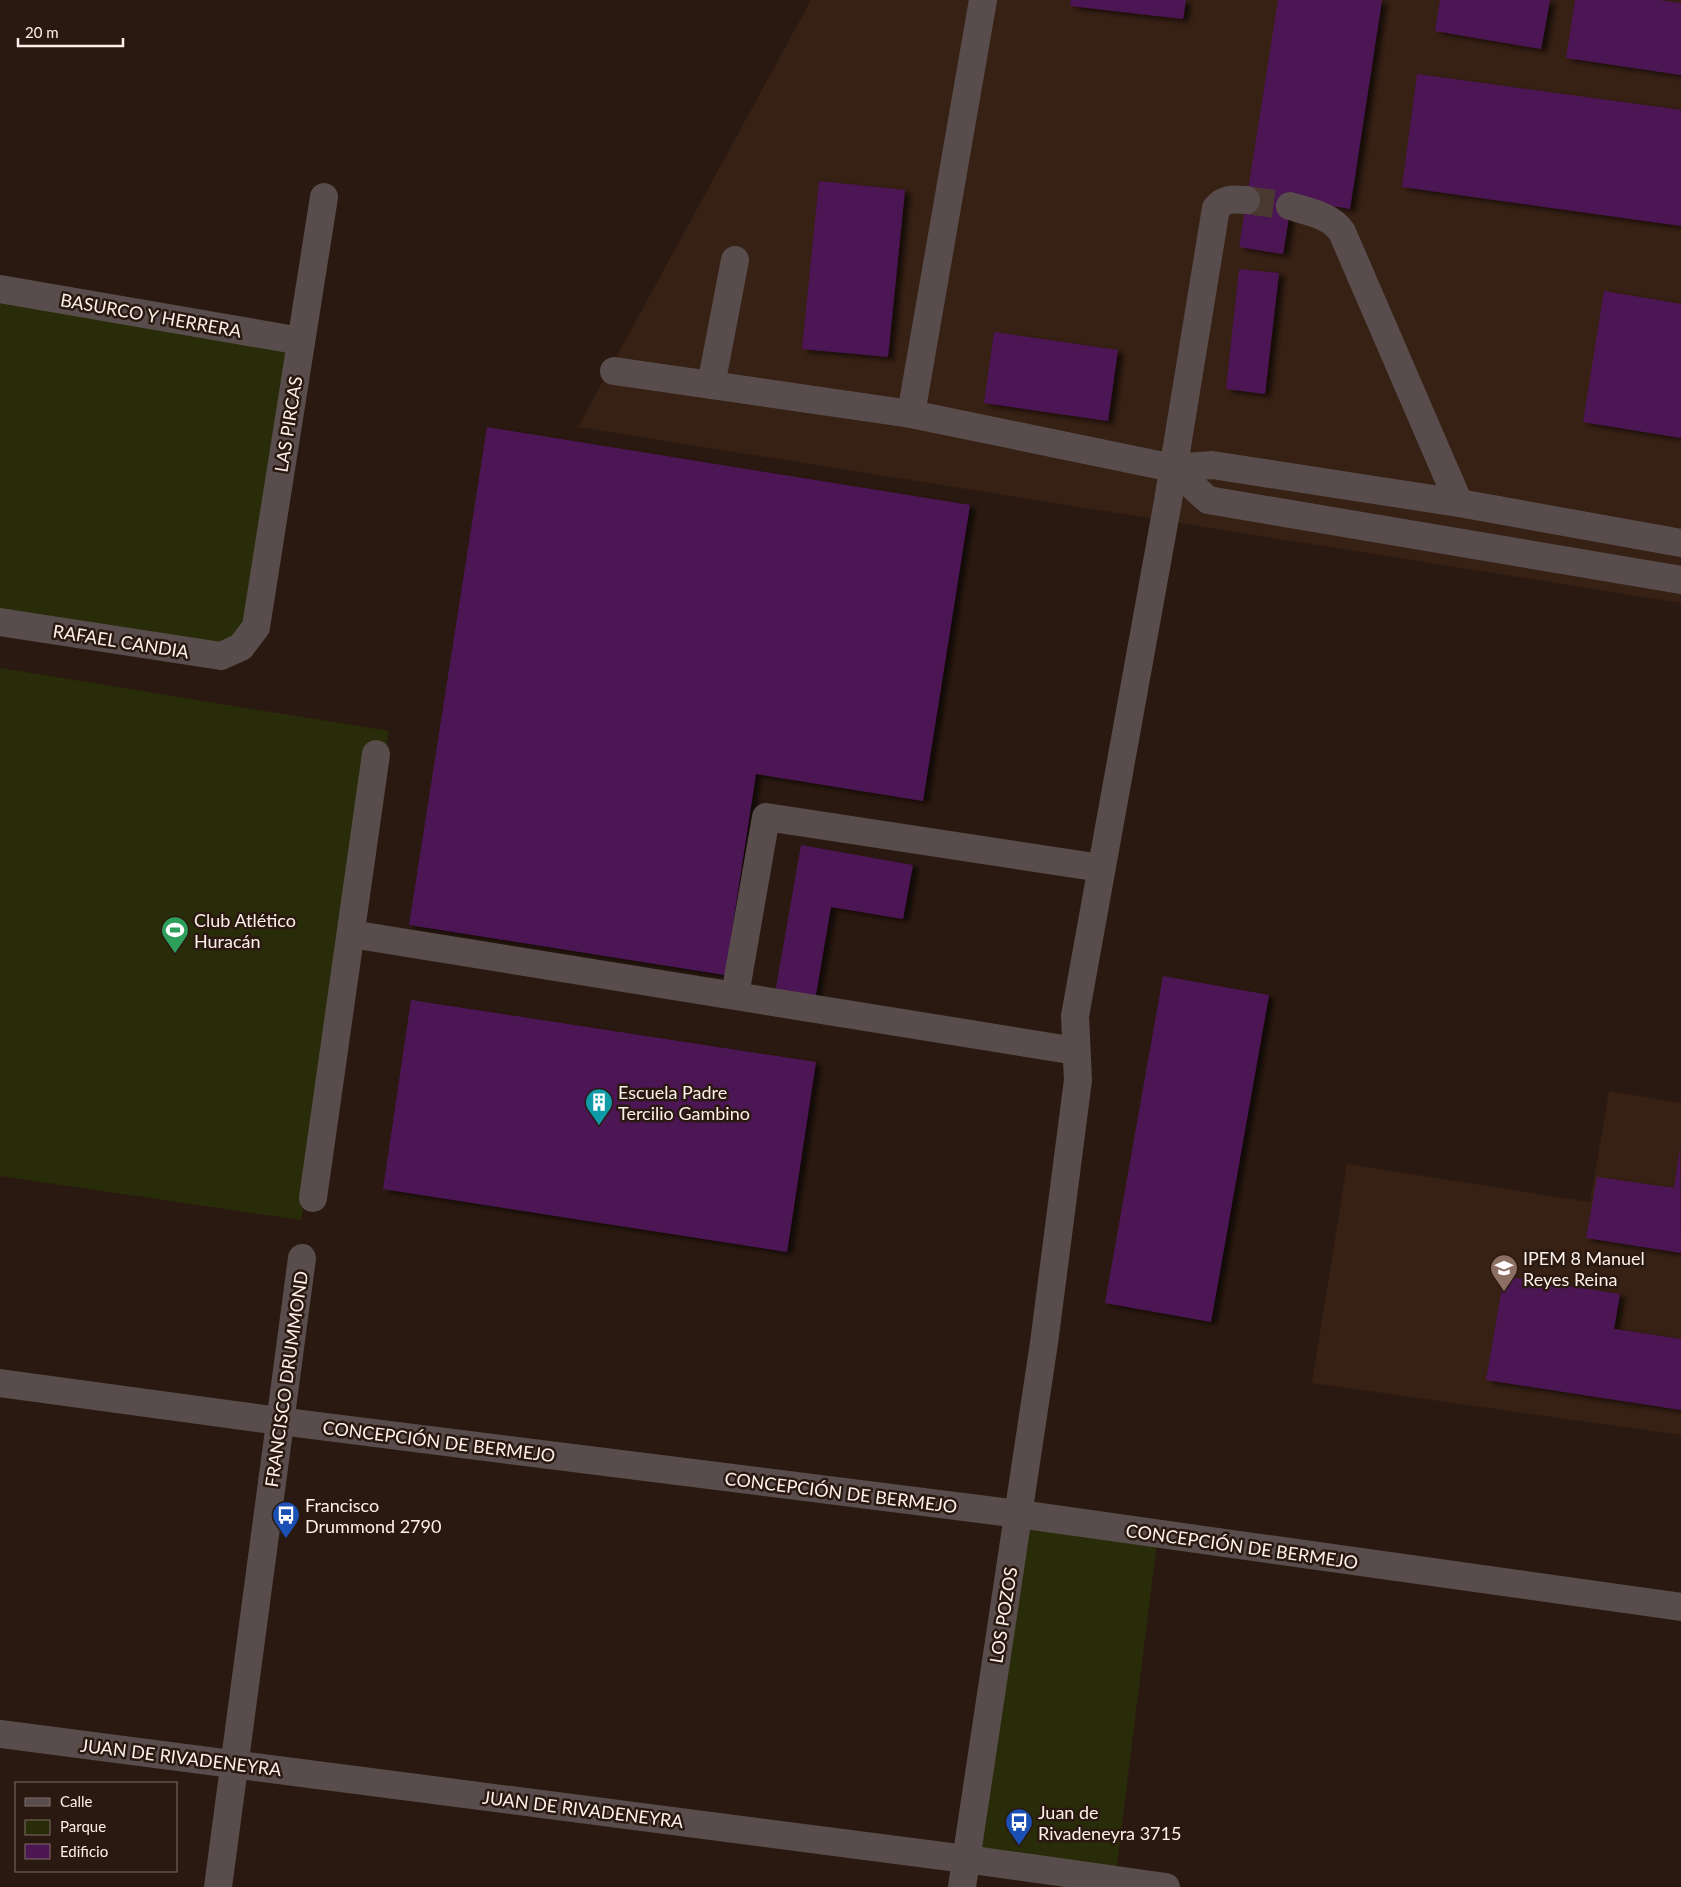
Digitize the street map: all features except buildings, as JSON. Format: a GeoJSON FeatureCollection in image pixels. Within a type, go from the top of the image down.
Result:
{"type":"FeatureCollection","features":[{"type":"Feature","properties":{"kind":"street"},"geometry":{"type":"LineString","coordinates":[[911,414],[983,0]]}},
{"type":"Feature","properties":{"kind":"street","name":"LAS PIRCAS"},"geometry":{"type":"LineString","coordinates":[[241,647],[256,627],[324,197]]}},
{"type":"Feature","properties":{"kind":"street","name":"LOS POZOS"},"geometry":{"type":"LineString","coordinates":[[962,1887],[1044,1343],[1078,1080],[1074,1016],[1173,468],[1216,208],[1222,201],[1233,199],[1246,200]]}},
{"type":"Feature","properties":{"kind":"street"},"geometry":{"type":"LineString","coordinates":[[1290,206],[1328,218],[1342,232],[1459,503]]}},
{"type":"Feature","properties":{"kind":"street"},"geometry":{"type":"LineString","coordinates":[[711,385],[735,260]]}},
{"type":"Feature","properties":{"kind":"street","name":"BASURCO Y HERRERA"},"geometry":{"type":"LineString","coordinates":[[0,289],[301,341]]}},
{"type":"Feature","properties":{"kind":"street"},"geometry":{"type":"LineString","coordinates":[[614,371],[911,414],[1173,468],[1212,465],[1459,503],[1681,543]]}},
{"type":"Feature","properties":{"kind":"street"},"geometry":{"type":"LineString","coordinates":[[1173,468],[1208,500],[1681,580]]}},
{"type":"Feature","properties":{"kind":"street","name":"RAFAEL CANDIA"},"geometry":{"type":"LineString","coordinates":[[0,622],[221,656],[241,647]]}},
{"type":"Feature","properties":{"kind":"street"},"geometry":{"type":"LineString","coordinates":[[313,1198],[376,754]]}},
{"type":"Feature","properties":{"kind":"street"},"geometry":{"type":"LineString","coordinates":[[735,995],[766,817],[1102,868]]}},
{"type":"Feature","properties":{"kind":"street"},"geometry":{"type":"LineString","coordinates":[[351,934],[1076,1051]]}},
{"type":"Feature","properties":{"kind":"street","name":"FRANCISCO DRUMMOND"},"geometry":{"type":"LineString","coordinates":[[218,1887],[302,1258]]}},
{"type":"Feature","properties":{"kind":"street","name":"CONCEPCIÓN DE BERMEJO"},"geometry":{"type":"LineString","coordinates":[[0,1383],[279,1421],[1019,1514],[1681,1607]]}},
{"type":"Feature","properties":{"kind":"street","name":"JUAN DE RIVADENEYRA"},"geometry":{"type":"LineString","coordinates":[[0,1734],[966,1859],[1166,1887]]}},
{"type":"Feature","properties":{"kind":"shaded area"},"geometry":{"type":"Polygon","coordinates":[[[811,0],[1681,0],[1681,603],[578,427],[811,0]]]}},
{"type":"Feature","properties":{"kind":"shaded area","name":"IPEM 8 Manuel Reyes Reina"},"geometry":{"type":"Polygon","coordinates":[[[1609,1091],[1681,1103],[1681,1435],[1312,1383],[1347,1164],[1590,1202],[1609,1091]]]}},
{"type":"Feature","properties":{"kind":"green space"},"geometry":{"type":"Polygon","coordinates":[[[0,289],[301,337],[241,647],[0,622],[0,289]]]}},
{"type":"Feature","properties":{"kind":"green space","name":"Club Atlético Huracán"},"geometry":{"type":"Polygon","coordinates":[[[0,668],[389,731],[301,1220],[0,1176],[0,668]]]}},
{"type":"Feature","properties":{"kind":"green space"},"geometry":{"type":"Polygon","coordinates":[[[1019,1514],[1158,1534],[1115,1880],[966,1859],[1019,1514]]]}},
{"type":"Feature","properties":{"kind":"tunnel"},"geometry":{"type":"LineString","coordinates":[[1246,200],[1290,206]]}},
{"type":"Feature","properties":{"kind":"place","name":"Club Atlético Huracán"},"geometry":{"type":"Point","coordinates":[175,954]}},
{"type":"Feature","properties":{"kind":"place","name":"Escuela Padre Tercilio Gambino"},"geometry":{"type":"Point","coordinates":[599,1126]}},
{"type":"Feature","properties":{"kind":"place","name":"IPEM 8 Manuel Reyes Reina"},"geometry":{"type":"Point","coordinates":[1504,1292]}},
{"type":"Feature","properties":{"kind":"place","name":"Francisco Drummond 2790"},"geometry":{"type":"Point","coordinates":[286,1539]}},
{"type":"Feature","properties":{"kind":"place","name":"Juan de Rivadeneyra 3715"},"geometry":{"type":"Point","coordinates":[1019,1846]}}]}
